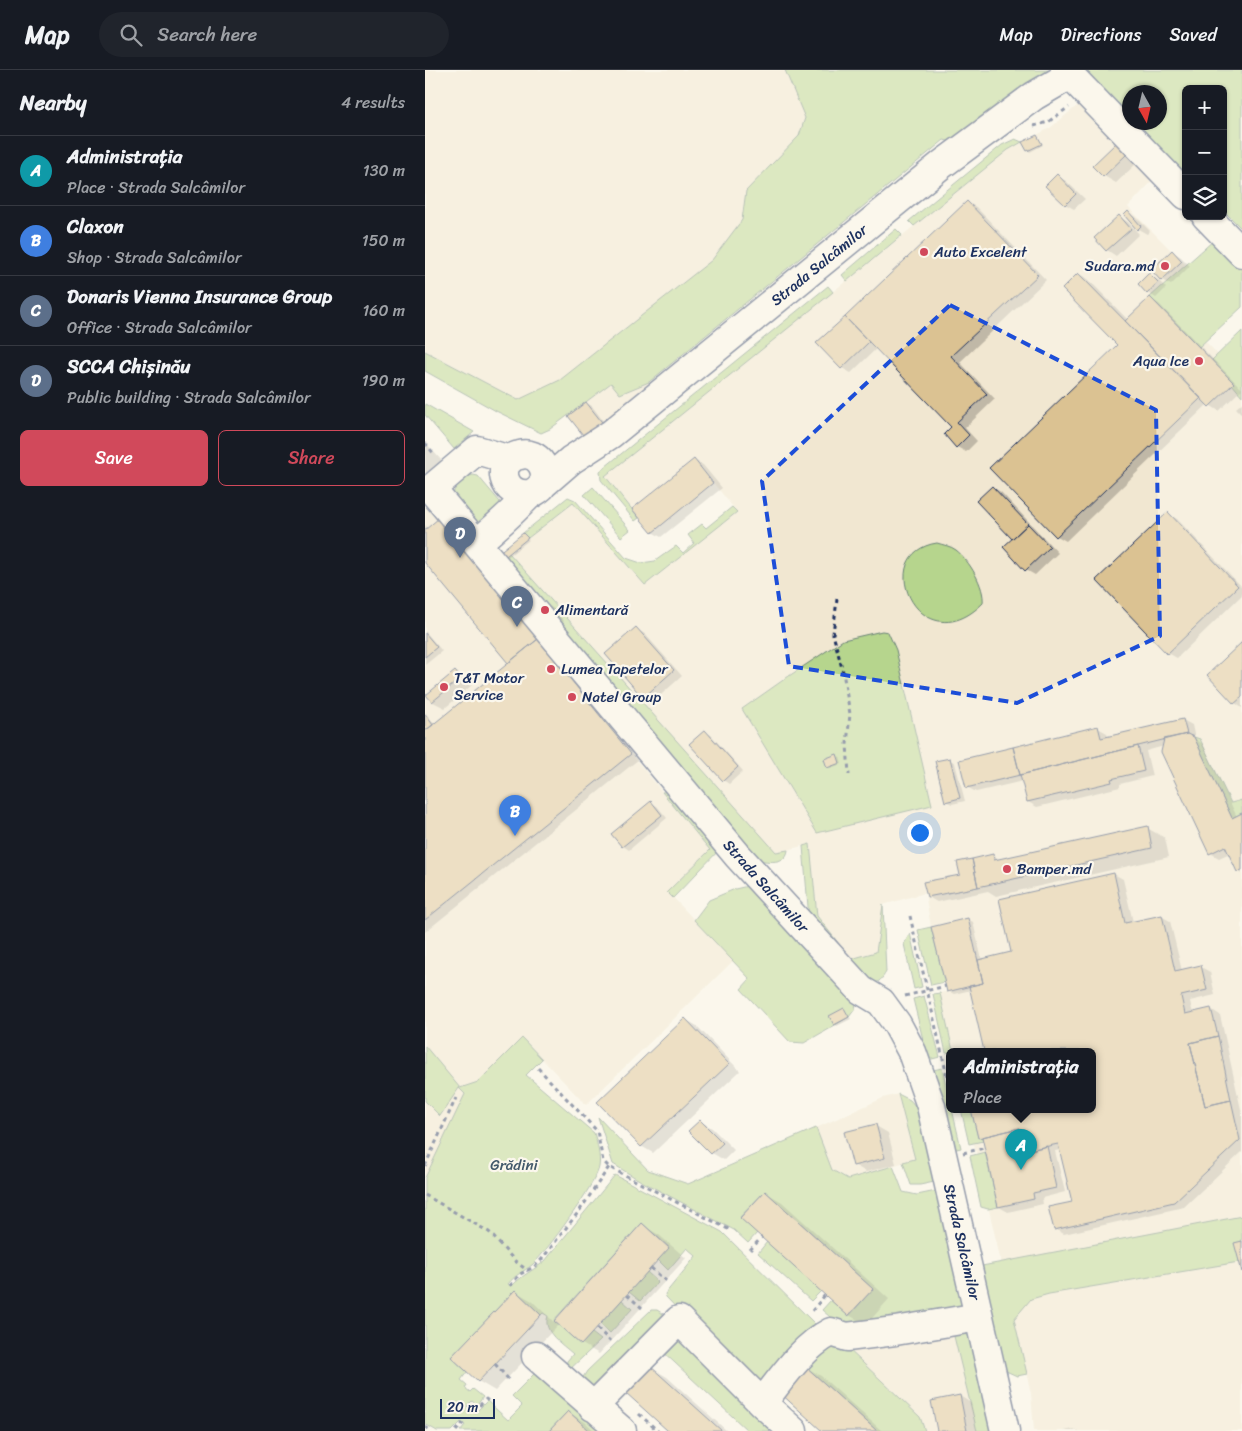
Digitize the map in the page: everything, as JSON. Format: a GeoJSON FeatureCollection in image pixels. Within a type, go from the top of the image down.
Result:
{"type":"FeatureCollection","features":[{"type":"Feature","properties":{"kind":"street"},"geometry":{"type":"LineString","coordinates":[[1068,72],[1182,191]]}},
{"type":"Feature","properties":{"kind":"street","name":"Strada Salcâmilor"},"geometry":{"type":"LineString","coordinates":[[537,481],[535,457],[522,454],[510,460],[504,473],[505,480],[507,486],[517,494],[611,434],[941,165],[1068,72]]}},
{"type":"Feature","properties":{"kind":"street"},"geometry":{"type":"LineString","coordinates":[[1210,220],[1242,253]]}},
{"type":"Feature","properties":{"kind":"street","name":"Strada Salcâmilor"},"geometry":{"type":"LineString","coordinates":[[510,460],[477,450],[431,489],[738,856],[861,990],[881,1002],[897,1024],[911,1052],[931,1106],[1005,1431]]}},
{"type":"Feature","properties":{"kind":"street"},"geometry":{"type":"LineString","coordinates":[[477,543],[513,512],[537,481]]}},
{"type":"Feature","properties":{"kind":"street"},"geometry":{"type":"LineString","coordinates":[[762,1403],[817,1339],[831,1332],[847,1337],[979,1317]]}},
{"type":"Feature","properties":{"kind":"street"},"geometry":{"type":"LineString","coordinates":[[593,1407],[679,1320],[762,1403],[793,1431]]}},
{"type":"Feature","properties":{"kind":"street"},"geometry":{"type":"LineString","coordinates":[[536,1356],[593,1407],[632,1424]]}},
{"type":"Feature","properties":{"kind":"path"},"geometry":{"type":"LineString","coordinates":[[837,599],[833,634],[843,672],[850,714],[847,744],[849,775]]}},
{"type":"Feature","properties":{"kind":"path"},"geometry":{"type":"LineString","coordinates":[[910,916],[946,1071]]}},
{"type":"Feature","properties":{"kind":"path"},"geometry":{"type":"LineString","coordinates":[[881,1002],[946,986]]}},
{"type":"Feature","properties":{"kind":"path"},"geometry":{"type":"LineString","coordinates":[[538,1068],[597,1131],[603,1162],[609,1168],[730,1230]]}},
{"type":"Feature","properties":{"kind":"path"},"geometry":{"type":"LineString","coordinates":[[425,1166],[456,1098]]}},
{"type":"Feature","properties":{"kind":"path"},"geometry":{"type":"LineString","coordinates":[[510,1286],[520,1274],[534,1267],[542,1259],[580,1210],[609,1168]]}},
{"type":"Feature","properties":{"kind":"path"},"geometry":{"type":"LineString","coordinates":[[425,1195],[489,1232],[515,1261],[528,1271]]}},
{"type":"Feature","properties":{"kind":"path"},"geometry":{"type":"LineString","coordinates":[[750,1250],[762,1237]]}},
{"type":"Feature","properties":{"kind":"path"},"geometry":{"type":"LineString","coordinates":[[651,1268],[666,1281]]}},
{"type":"Feature","properties":{"kind":"path"},"geometry":{"type":"LineString","coordinates":[[627,1294],[642,1308]]}},
{"type":"Feature","properties":{"kind":"path"},"geometry":{"type":"LineString","coordinates":[[812,1311],[825,1294]]}},
{"type":"Feature","properties":{"kind":"path"},"geometry":{"type":"LineString","coordinates":[[597,1328],[611,1340]]}},
{"type":"Feature","properties":{"kind":"path"},"geometry":{"type":"LineString","coordinates":[[495,1364],[511,1382]]}},
{"type":"Feature","properties":{"kind":"path"},"geometry":{"type":"LineString","coordinates":[[468,1407],[472,1403],[477,1408],[486,1399],[490,1403]]}},
{"type":"Feature","properties":{"kind":"path"},"geometry":{"type":"LineString","coordinates":[[632,1424],[647,1412]]}},
{"type":"Feature","properties":{"kind":"path"},"geometry":{"type":"LineString","coordinates":[[456,1431],[463,1423]]}},
{"type":"Feature","properties":{"kind":"path"},"geometry":{"type":"LineString","coordinates":[[425,1427],[432,1431]]}},
{"type":"Feature","properties":{"kind":"highlighted area"},"geometry":{"type":"Polygon","coordinates":[[[950,305],[1156,410],[1160,636],[1017,703],[789,666],[762,481],[950,305]]]}},
{"type":"Feature","properties":{"kind":"shaded area"},"geometry":{"type":"Polygon","coordinates":[[[425,70],[954,70],[544,414],[425,351],[425,70]]]}},
{"type":"Feature","properties":{"kind":"shaded area"},"geometry":{"type":"Polygon","coordinates":[[[1083,101],[1155,178],[1128,207],[1187,266],[1159,292],[1242,380],[1242,1431],[1034,1431],[1031,1394],[967,1113],[1096,1113],[1096,1048],[952,1048],[940,993],[983,983],[968,918],[931,927],[925,893],[883,905],[876,952],[851,959],[817,916],[810,844],[776,853],[509,553],[573,503],[645,585],[737,512],[694,459],[632,509],[605,476],[1008,150],[1050,128],[1083,101]]]}},
{"type":"Feature","properties":{"kind":"shaded area"},"geometry":{"type":"Polygon","coordinates":[[[649,382],[655,389],[587,440],[568,416],[611,383],[621,394],[649,382]]]}},
{"type":"Feature","properties":{"kind":"shaded area"},"geometry":{"type":"Polygon","coordinates":[[[425,502],[710,850],[668,892],[733,961],[586,1105],[522,1038],[478,1082],[460,1088],[539,1187],[425,1351],[425,502]]]}},
{"type":"Feature","properties":{"kind":"shaded area"},"geometry":{"type":"Polygon","coordinates":[[[898,1094],[915,1159],[849,1179],[832,1170],[816,1128],[883,1098],[898,1094]]]}},
{"type":"Feature","properties":{"kind":"shaded area"},"geometry":{"type":"Polygon","coordinates":[[[952,1328],[977,1431],[925,1431],[920,1417],[844,1345],[952,1328]]]}},
{"type":"Feature","properties":{"kind":"green space"},"geometry":{"type":"Polygon","coordinates":[[[785,70],[1049,70],[955,143],[944,140],[649,382],[620,394],[611,383],[550,429],[541,433],[496,411],[425,371],[425,351],[518,400],[560,380],[712,260],[742,220],[746,191],[799,136],[805,118],[785,70]]]}},
{"type":"Feature","properties":{"kind":"green space"},"geometry":{"type":"Polygon","coordinates":[[[1084,70],[1242,70],[1242,229],[1227,214],[1227,85],[1182,85],[1182,173],[1141,130],[1167,130],[1167,85],[1122,85],[1122,111],[1084,70]]]}},
{"type":"Feature","properties":{"kind":"green space"},"geometry":{"type":"Polygon","coordinates":[[[1015,139],[1022,142],[1008,150],[914,226],[909,221],[1002,145],[1015,139]]]}},
{"type":"Feature","properties":{"kind":"green space"},"geometry":{"type":"Polygon","coordinates":[[[896,229],[902,235],[847,281],[842,275],[896,229]]]}},
{"type":"Feature","properties":{"kind":"green space"},"geometry":{"type":"Polygon","coordinates":[[[1214,240],[1242,269],[1242,307],[1199,347],[1150,297],[1214,240]]]}},
{"type":"Feature","properties":{"kind":"green space"},"geometry":{"type":"Polygon","coordinates":[[[828,286],[833,292],[605,476],[639,518],[635,521],[601,480],[600,471],[828,286]]]}},
{"type":"Feature","properties":{"kind":"green space"},"geometry":{"type":"Polygon","coordinates":[[[1242,331],[1242,396],[1212,360],[1242,331]]]}},
{"type":"Feature","properties":{"kind":"green space"},"geometry":{"type":"Polygon","coordinates":[[[425,404],[474,432],[454,449],[425,415],[425,404]]]}},
{"type":"Feature","properties":{"kind":"green space"},"geometry":{"type":"Polygon","coordinates":[[[473,475],[478,476],[500,502],[501,510],[480,524],[474,522],[453,494],[460,482],[473,475]]]}},
{"type":"Feature","properties":{"kind":"green space"},"geometry":{"type":"Polygon","coordinates":[[[593,487],[630,530],[621,537],[584,495],[593,487]]]}},
{"type":"Feature","properties":{"kind":"green space"},"geometry":{"type":"Polygon","coordinates":[[[568,497],[575,500],[626,558],[641,563],[655,561],[676,546],[683,553],[694,543],[688,535],[702,524],[706,528],[732,507],[737,512],[645,585],[573,503],[528,538],[523,533],[568,497]]]}},
{"type":"Feature","properties":{"kind":"green space"},"geometry":{"type":"Polygon","coordinates":[[[937,543],[952,548],[961,554],[979,582],[983,603],[960,619],[940,621],[923,614],[911,600],[905,583],[907,565],[917,551],[937,543]]]}},
{"type":"Feature","properties":{"kind":"green space"},"geometry":{"type":"Polygon","coordinates":[[[509,553],[776,852],[788,850],[783,859],[773,861],[750,858],[501,560],[509,553]]]}},
{"type":"Feature","properties":{"kind":"green space"},"geometry":{"type":"Polygon","coordinates":[[[882,631],[888,632],[896,650],[932,805],[817,833],[742,709],[843,640],[882,631]]]}},
{"type":"Feature","properties":{"kind":"green space"},"geometry":{"type":"Polygon","coordinates":[[[1194,737],[1200,739],[1231,803],[1242,800],[1242,813],[1232,818],[1194,737]]]}},
{"type":"Feature","properties":{"kind":"green space"},"geometry":{"type":"Polygon","coordinates":[[[673,791],[722,847],[673,898],[667,892],[710,850],[662,792],[673,791]]]}},
{"type":"Feature","properties":{"kind":"green space"},"geometry":{"type":"Polygon","coordinates":[[[810,844],[817,916],[851,959],[876,952],[883,905],[886,972],[882,979],[876,983],[871,984],[809,919],[803,846],[810,844]]]}},
{"type":"Feature","properties":{"kind":"green space"},"geometry":{"type":"Polygon","coordinates":[[[748,886],[850,994],[856,1003],[855,1009],[849,1017],[804,1043],[790,1042],[741,989],[750,979],[694,920],[709,900],[735,889],[748,886]]]}},
{"type":"Feature","properties":{"kind":"green space"},"geometry":{"type":"Polygon","coordinates":[[[931,927],[945,982],[931,985],[918,930],[931,927]]]}},
{"type":"Feature","properties":{"kind":"green space"},"geometry":{"type":"Polygon","coordinates":[[[910,933],[922,987],[914,989],[904,944],[910,933]]]}},
{"type":"Feature","properties":{"kind":"green space"},"geometry":{"type":"Polygon","coordinates":[[[940,993],[952,1048],[946,1048],[946,1053],[933,994],[940,993]]]}},
{"type":"Feature","properties":{"kind":"green space"},"geometry":{"type":"Polygon","coordinates":[[[924,996],[940,1057],[928,1060],[913,999],[924,996]]]}},
{"type":"Feature","properties":{"kind":"green space","name":"Grădini"},"geometry":{"type":"Polygon","coordinates":[[[522,1038],[542,1059],[526,1075],[594,1133],[599,1167],[590,1187],[539,1258],[508,1284],[512,1286],[545,1261],[615,1175],[722,1232],[817,1326],[760,1395],[666,1297],[665,1294],[696,1256],[687,1248],[668,1270],[658,1260],[669,1247],[642,1223],[554,1320],[581,1345],[592,1333],[601,1340],[568,1371],[566,1368],[567,1361],[573,1354],[550,1332],[547,1322],[548,1316],[543,1313],[541,1315],[515,1290],[451,1357],[467,1372],[461,1380],[467,1385],[465,1388],[470,1392],[473,1389],[483,1397],[477,1405],[472,1401],[467,1406],[475,1413],[487,1401],[508,1420],[522,1406],[512,1396],[537,1371],[613,1431],[590,1431],[568,1411],[549,1431],[460,1431],[465,1425],[461,1422],[452,1431],[437,1431],[425,1424],[425,1178],[465,1094],[459,1088],[440,1116],[425,1101],[425,1046],[460,1088],[478,1082],[522,1038]]]}},
{"type":"Feature","properties":{"kind":"green space"},"geometry":{"type":"Polygon","coordinates":[[[942,1068],[946,1084],[946,1113],[953,1113],[961,1148],[952,1150],[933,1070],[942,1068]]]}},
{"type":"Feature","properties":{"kind":"green space"},"geometry":{"type":"Polygon","coordinates":[[[898,1094],[910,1100],[922,1114],[939,1181],[911,1185],[903,1162],[915,1159],[898,1094]]]}},
{"type":"Feature","properties":{"kind":"green space"},"geometry":{"type":"Polygon","coordinates":[[[962,1113],[972,1113],[978,1137],[982,1137],[983,1141],[969,1144],[962,1113]]]}},
{"type":"Feature","properties":{"kind":"green space"},"geometry":{"type":"Polygon","coordinates":[[[598,1117],[648,1170],[688,1184],[816,1128],[832,1170],[848,1179],[893,1166],[903,1192],[917,1195],[941,1190],[970,1314],[846,1331],[822,1310],[831,1300],[849,1316],[873,1289],[765,1191],[740,1217],[757,1233],[748,1243],[734,1230],[641,1181],[613,1164],[598,1117]]]}},
{"type":"Feature","properties":{"kind":"green space"},"geometry":{"type":"Polygon","coordinates":[[[985,1152],[998,1207],[988,1209],[981,1207],[970,1156],[985,1152]]]}},
{"type":"Feature","properties":{"kind":"green space"},"geometry":{"type":"Polygon","coordinates":[[[1242,1216],[1242,1241],[1239,1262],[1049,1294],[1031,1299],[1014,1319],[1027,1374],[1017,1376],[1006,1371],[982,1266],[1242,1216]]]}},
{"type":"Feature","properties":{"kind":"green space"},"geometry":{"type":"Polygon","coordinates":[[[767,1242],[821,1291],[811,1301],[758,1253],[767,1242]]]}},
{"type":"Feature","properties":{"kind":"green space"},"geometry":{"type":"Polygon","coordinates":[[[647,1272],[658,1282],[640,1301],[629,1292],[647,1272]]]}},
{"type":"Feature","properties":{"kind":"green space"},"geometry":{"type":"Polygon","coordinates":[[[622,1300],[632,1309],[610,1333],[600,1324],[622,1300]]]}},
{"type":"Feature","properties":{"kind":"green space"},"geometry":{"type":"Polygon","coordinates":[[[651,1310],[657,1310],[665,1315],[596,1395],[582,1379],[587,1371],[651,1310]]]}},
{"type":"Feature","properties":{"kind":"green space"},"geometry":{"type":"Polygon","coordinates":[[[952,1328],[974,1332],[996,1431],[977,1431],[952,1328]]]}},
{"type":"Feature","properties":{"kind":"green space"},"geometry":{"type":"Polygon","coordinates":[[[675,1336],[785,1431],[748,1431],[660,1349],[675,1336]]]}},
{"type":"Feature","properties":{"kind":"green space"},"geometry":{"type":"Polygon","coordinates":[[[819,1344],[844,1345],[920,1417],[925,1431],[877,1431],[804,1365],[819,1344]]]}},
{"type":"Feature","properties":{"kind":"building"},"geometry":{"type":"Polygon","coordinates":[[[1037,135],[1042,144],[1027,151],[1022,142],[1037,135]]]}},
{"type":"Feature","properties":{"kind":"building"},"geometry":{"type":"Polygon","coordinates":[[[1116,143],[1127,154],[1103,177],[1092,166],[1116,143]]]}},
{"type":"Feature","properties":{"kind":"building"},"geometry":{"type":"Polygon","coordinates":[[[1057,174],[1076,194],[1065,205],[1045,186],[1057,174]]]}},
{"type":"Feature","properties":{"kind":"building"},"geometry":{"type":"Polygon","coordinates":[[[967,201],[1038,275],[951,356],[987,394],[957,422],[969,435],[956,448],[944,434],[951,427],[845,317],[967,201]]]}},
{"type":"Feature","properties":{"kind":"building"},"geometry":{"type":"Polygon","coordinates":[[[1128,211],[1141,226],[1137,230],[1124,215],[1128,211]]]}},
{"type":"Feature","properties":{"kind":"building"},"geometry":{"type":"Polygon","coordinates":[[[1119,215],[1131,229],[1106,251],[1094,238],[1119,215]]]}},
{"type":"Feature","properties":{"kind":"building"},"geometry":{"type":"Polygon","coordinates":[[[1172,250],[1182,261],[1161,281],[1151,270],[1172,250]]]}},
{"type":"Feature","properties":{"kind":"building"},"geometry":{"type":"Polygon","coordinates":[[[1078,273],[1201,398],[1056,537],[989,468],[1117,345],[1062,289],[1078,273]]]}},
{"type":"Feature","properties":{"kind":"building"},"geometry":{"type":"Polygon","coordinates":[[[1149,273],[1158,282],[1147,294],[1138,284],[1149,273]]]}},
{"type":"Feature","properties":{"kind":"building"},"geometry":{"type":"Polygon","coordinates":[[[1150,297],[1234,383],[1209,407],[1125,321],[1150,297]]]}},
{"type":"Feature","properties":{"kind":"building"},"geometry":{"type":"Polygon","coordinates":[[[845,317],[869,342],[841,369],[816,343],[845,317]]]}},
{"type":"Feature","properties":{"kind":"building"},"geometry":{"type":"Polygon","coordinates":[[[586,402],[605,426],[587,440],[568,416],[586,402]]]}},
{"type":"Feature","properties":{"kind":"building"},"geometry":{"type":"Polygon","coordinates":[[[694,459],[713,483],[652,533],[632,509],[694,459]]]}},
{"type":"Feature","properties":{"kind":"building"},"geometry":{"type":"Polygon","coordinates":[[[992,486],[1028,524],[1012,539],[976,501],[992,486]]]}},
{"type":"Feature","properties":{"kind":"building"},"geometry":{"type":"Polygon","coordinates":[[[1168,512],[1238,586],[1167,654],[1096,580],[1168,512]]]}},
{"type":"Feature","properties":{"kind":"building"},"geometry":{"type":"Polygon","coordinates":[[[439,518],[538,639],[508,663],[425,563],[425,530],[439,518]]]}},
{"type":"Feature","properties":{"kind":"building"},"geometry":{"type":"Polygon","coordinates":[[[1028,524],[1050,547],[1025,571],[1003,547],[1028,524]]]}},
{"type":"Feature","properties":{"kind":"building"},"geometry":{"type":"Polygon","coordinates":[[[523,533],[528,538],[501,560],[497,554],[523,533]]]}},
{"type":"Feature","properties":{"kind":"building"},"geometry":{"type":"Polygon","coordinates":[[[636,627],[674,670],[643,698],[605,654],[636,627]]]}},
{"type":"Feature","properties":{"kind":"building"},"geometry":{"type":"Polygon","coordinates":[[[425,633],[437,647],[425,657],[425,633]]]}},
{"type":"Feature","properties":{"kind":"building"},"geometry":{"type":"Polygon","coordinates":[[[538,639],[631,754],[425,920],[425,731],[538,639]]]}},
{"type":"Feature","properties":{"kind":"building"},"geometry":{"type":"Polygon","coordinates":[[[1242,642],[1242,697],[1234,704],[1207,675],[1242,642]]]}},
{"type":"Feature","properties":{"kind":"building"},"geometry":{"type":"Polygon","coordinates":[[[455,671],[461,678],[432,702],[426,695],[455,671]]]}},
{"type":"Feature","properties":{"kind":"building"},"geometry":{"type":"Polygon","coordinates":[[[425,714],[433,725],[425,731],[425,714]]]}},
{"type":"Feature","properties":{"kind":"building"},"geometry":{"type":"Polygon","coordinates":[[[1183,719],[1187,734],[1020,775],[1013,747],[1098,726],[1101,738],[1183,719]]]}},
{"type":"Feature","properties":{"kind":"building"},"geometry":{"type":"Polygon","coordinates":[[[705,730],[738,767],[723,781],[689,744],[705,730]]]}},
{"type":"Feature","properties":{"kind":"building"},"geometry":{"type":"Polygon","coordinates":[[[1187,734],[1194,737],[1232,818],[1242,813],[1242,870],[1237,872],[1225,846],[1209,854],[1161,752],[1164,739],[1187,734]]]}},
{"type":"Feature","properties":{"kind":"building"},"geometry":{"type":"Polygon","coordinates":[[[1138,746],[1144,771],[1111,779],[1112,782],[1027,802],[1020,775],[1138,746]]]}},
{"type":"Feature","properties":{"kind":"building"},"geometry":{"type":"Polygon","coordinates":[[[1013,747],[1020,775],[966,788],[959,760],[1013,747]]]}},
{"type":"Feature","properties":{"kind":"building"},"geometry":{"type":"Polygon","coordinates":[[[837,754],[840,763],[827,768],[824,759],[837,754]]]}},
{"type":"Feature","properties":{"kind":"building"},"geometry":{"type":"Polygon","coordinates":[[[950,758],[960,798],[945,802],[935,761],[950,758]]]}},
{"type":"Feature","properties":{"kind":"building"},"geometry":{"type":"Polygon","coordinates":[[[651,801],[662,815],[622,847],[611,834],[651,801]]]}},
{"type":"Feature","properties":{"kind":"building"},"geometry":{"type":"Polygon","coordinates":[[[1148,826],[1152,848],[978,887],[972,859],[993,854],[994,860],[1148,826]]]}},
{"type":"Feature","properties":{"kind":"building"},"geometry":{"type":"Polygon","coordinates":[[[972,859],[978,887],[927,897],[923,882],[960,875],[957,862],[972,859]]]}},
{"type":"Feature","properties":{"kind":"building"},"geometry":{"type":"Polygon","coordinates":[[[1114,873],[1125,923],[1162,915],[1175,971],[1201,965],[1207,990],[1181,996],[1185,1014],[1211,1008],[1218,1036],[1190,1043],[1205,1106],[1231,1100],[1240,1140],[1174,1202],[1054,1230],[1048,1207],[1072,1202],[1058,1144],[1025,1151],[1020,1128],[978,1138],[972,1113],[1096,1113],[1096,1048],[983,1048],[969,986],[983,983],[978,960],[1011,952],[999,899],[1114,873]]]}},
{"type":"Feature","properties":{"kind":"building"},"geometry":{"type":"Polygon","coordinates":[[[968,918],[983,983],[947,992],[931,927],[968,918]]]}},
{"type":"Feature","properties":{"kind":"building"},"geometry":{"type":"Polygon","coordinates":[[[844,1008],[849,1017],[834,1025],[829,1016],[844,1008]]]}},
{"type":"Feature","properties":{"kind":"building"},"geometry":{"type":"Polygon","coordinates":[[[685,1018],[729,1064],[641,1147],[597,1102],[685,1018]]]}},
{"type":"Feature","properties":{"kind":"building"},"geometry":{"type":"Polygon","coordinates":[[[1218,1036],[1231,1100],[1205,1106],[1190,1043],[1218,1036]]]}},
{"type":"Feature","properties":{"kind":"building"},"geometry":{"type":"Polygon","coordinates":[[[700,1120],[723,1143],[711,1154],[688,1131],[700,1120]]]}},
{"type":"Feature","properties":{"kind":"building"},"geometry":{"type":"Polygon","coordinates":[[[876,1124],[885,1158],[853,1166],[844,1132],[876,1124]]]}},
{"type":"Feature","properties":{"kind":"building"},"geometry":{"type":"Polygon","coordinates":[[[1020,1128],[1025,1151],[1047,1146],[1056,1188],[1033,1193],[1034,1199],[998,1207],[982,1137],[1020,1128]]]}},
{"type":"Feature","properties":{"kind":"building"},"geometry":{"type":"Polygon","coordinates":[[[765,1191],[873,1289],[848,1316],[740,1218],[765,1191]]]}},
{"type":"Feature","properties":{"kind":"building"},"geometry":{"type":"Polygon","coordinates":[[[642,1223],[669,1248],[581,1345],[554,1321],[642,1223]]]}},
{"type":"Feature","properties":{"kind":"building"},"geometry":{"type":"Polygon","coordinates":[[[1242,1241],[1242,1272],[1234,1243],[1242,1241]]]}},
{"type":"Feature","properties":{"kind":"building"},"geometry":{"type":"Polygon","coordinates":[[[515,1290],[541,1315],[478,1382],[451,1357],[515,1290]]]}},
{"type":"Feature","properties":{"kind":"building"},"geometry":{"type":"Polygon","coordinates":[[[649,1365],[722,1431],[668,1431],[625,1392],[649,1365]]]}},
{"type":"Feature","properties":{"kind":"building"},"geometry":{"type":"Polygon","coordinates":[[[804,1365],[877,1431],[822,1431],[779,1392],[804,1365]]]}},
{"type":"Feature","properties":{"kind":"building"},"geometry":{"type":"Polygon","coordinates":[[[960,1395],[967,1431],[937,1431],[931,1401],[960,1395]]]}},
{"type":"Feature","properties":{"kind":"building"},"geometry":{"type":"Polygon","coordinates":[[[568,1411],[590,1431],[549,1431],[568,1411]]]}},
{"type":"Feature","properties":{"kind":"place","name":"Auto Excelent"},"geometry":{"type":"Point","coordinates":[924,252]}},
{"type":"Feature","properties":{"kind":"place","name":"Sudara.md"},"geometry":{"type":"Point","coordinates":[1165,266]}},
{"type":"Feature","properties":{"kind":"place","name":"Aqua Ice"},"geometry":{"type":"Point","coordinates":[1199,361]}},
{"type":"Feature","properties":{"kind":"place","name":"SCCA Chișinău"},"geometry":{"type":"Point","coordinates":[460,558]}},
{"type":"Feature","properties":{"kind":"place","name":"Alimentară"},"geometry":{"type":"Point","coordinates":[545,610]}},
{"type":"Feature","properties":{"kind":"place","name":"Donaris Vienna Insurance Group"},"geometry":{"type":"Point","coordinates":[517,627]}},
{"type":"Feature","properties":{"kind":"place","name":"Lumea Tapetelor"},"geometry":{"type":"Point","coordinates":[551,669]}},
{"type":"Feature","properties":{"kind":"place","name":"T&T Motor Service"},"geometry":{"type":"Point","coordinates":[444,687]}},
{"type":"Feature","properties":{"kind":"place","name":"Natel Group"},"geometry":{"type":"Point","coordinates":[572,697]}},
{"type":"Feature","properties":{"kind":"place","name":"Claxon"},"geometry":{"type":"Point","coordinates":[515,836]}},
{"type":"Feature","properties":{"kind":"place","name":"Bamper.md"},"geometry":{"type":"Point","coordinates":[1007,869]}},
{"type":"Feature","properties":{"kind":"place","name":"Administrația"},"geometry":{"type":"Point","coordinates":[1021,1170]}}]}
